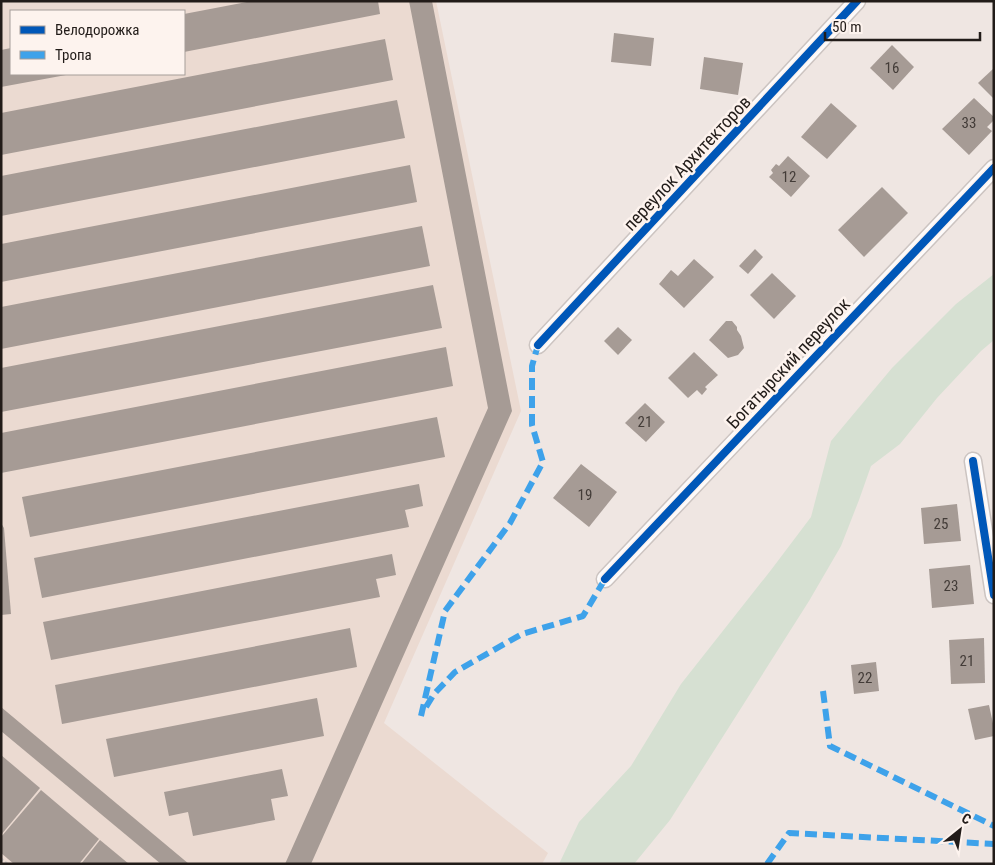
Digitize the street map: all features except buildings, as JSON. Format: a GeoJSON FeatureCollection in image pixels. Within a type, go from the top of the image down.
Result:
{"type":"FeatureCollection","features":[{"type":"Feature","properties":{"kind":"street","name":"переулок Архитекторов"},"geometry":{"type":"LineString","coordinates":[[538,345],[857,1]]}},
{"type":"Feature","properties":{"kind":"street","name":"Богатырский переулок"},"geometry":{"type":"LineString","coordinates":[[605,579],[994,168]]}},
{"type":"Feature","properties":{"kind":"street"},"geometry":{"type":"LineString","coordinates":[[972,461],[994,595]]}},
{"type":"Feature","properties":{"kind":"path"},"geometry":{"type":"LineString","coordinates":[[1,859],[7,864]]}},
{"type":"Feature","properties":{"kind":"shaded area"},"geometry":{"type":"Polygon","coordinates":[[[1,1],[436,1],[521,411],[384,723],[548,853],[542,864],[1,864],[1,1]]]}},
{"type":"Feature","properties":{"kind":"green space"},"geometry":{"type":"Polygon","coordinates":[[[994,274],[994,340],[981,351],[937,398],[900,444],[871,466],[841,546],[809,601],[670,820],[634,864],[559,864],[579,822],[631,766],[681,684],[811,517],[831,441],[892,368],[956,304],[994,274]]]}},
{"type":"Feature","properties":{"kind":"marked path"},"geometry":{"type":"LineString","coordinates":[[421,716],[445,611],[510,523],[543,462],[532,425],[532,366],[538,345]]}},
{"type":"Feature","properties":{"kind":"marked path"},"geometry":{"type":"LineString","coordinates":[[426,707],[434,694],[455,672],[522,634],[583,616],[605,579]]}},
{"type":"Feature","properties":{"kind":"marked path"},"geometry":{"type":"LineString","coordinates":[[823,691],[830,746],[994,826]]}},
{"type":"Feature","properties":{"kind":"marked path"},"geometry":{"type":"LineString","coordinates":[[767,864],[789,833],[994,844]]}},
{"type":"Feature","properties":{"kind":"cycle path"},"geometry":{"type":"LineString","coordinates":[[538,345],[857,1]]}},
{"type":"Feature","properties":{"kind":"cycle path"},"geometry":{"type":"LineString","coordinates":[[605,579],[994,168]]}},
{"type":"Feature","properties":{"kind":"cycle path"},"geometry":{"type":"LineString","coordinates":[[973,461],[994,595]]}}]}
